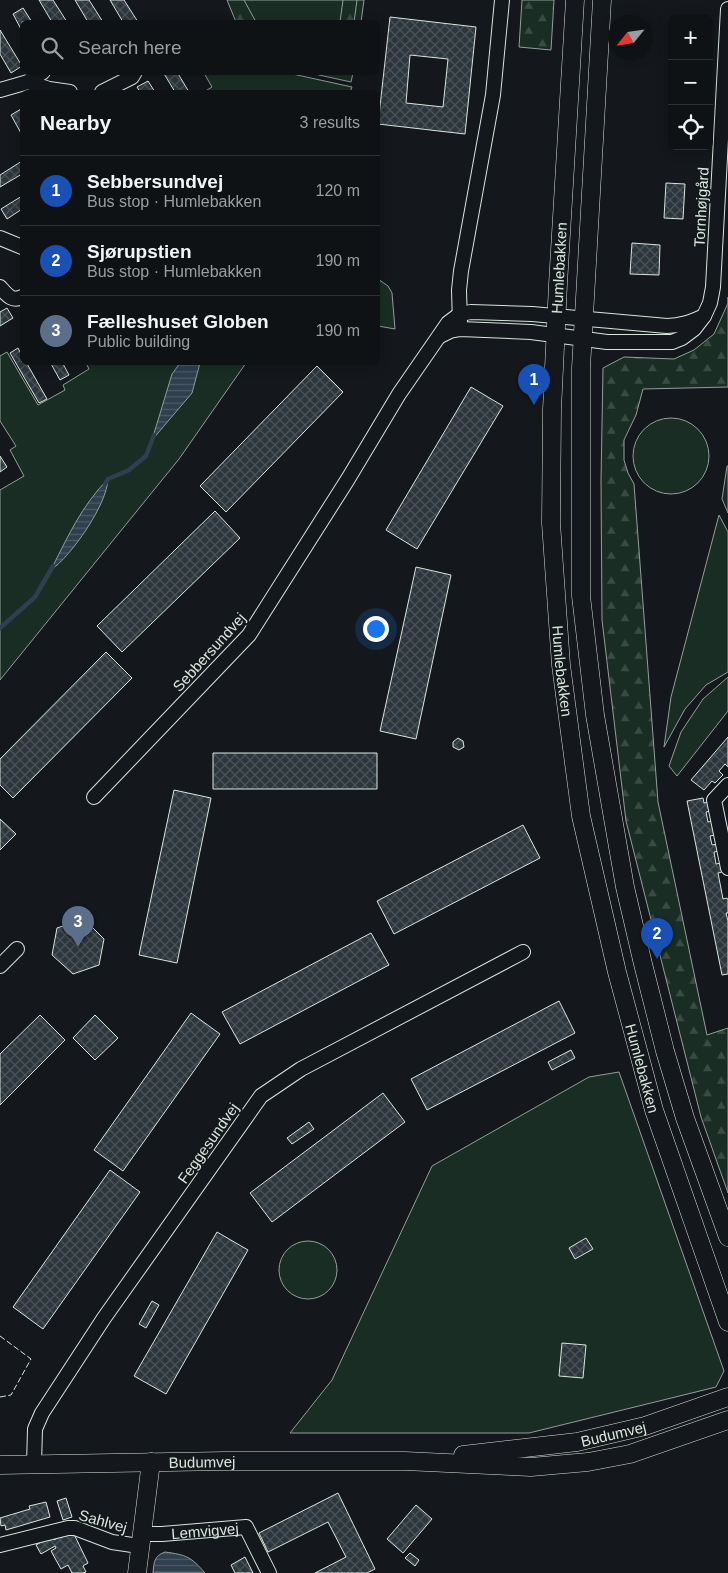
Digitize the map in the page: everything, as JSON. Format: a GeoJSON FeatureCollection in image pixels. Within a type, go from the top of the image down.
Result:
{"type":"FeatureCollection","features":[{"type":"Feature","properties":{"kind":"street"},"geometry":{"type":"LineString","coordinates":[[460,329],[459,290],[461,271],[493,95],[502,0]]}},
{"type":"Feature","properties":{"kind":"street","name":"Humlebakken"},"geometry":{"type":"LineString","coordinates":[[575,0],[555,336],[551,523],[561,665],[581,816],[616,972],[654,1110],[728,1322]]}},
{"type":"Feature","properties":{"kind":"street","name":"Humlebakken"},"geometry":{"type":"LineString","coordinates":[[602,0],[583,339],[580,452],[581,596],[595,715],[625,887],[665,1050],[686,1118],[728,1237]]}},
{"type":"Feature","properties":{"kind":"street","name":"Tornhøjgård"},"geometry":{"type":"LineString","coordinates":[[555,336],[608,342],[672,342],[682,338],[694,329],[704,316],[710,303],[722,236],[728,9]]}},
{"type":"Feature","properties":{"kind":"street"},"geometry":{"type":"LineString","coordinates":[[0,90],[28,82],[38,75]]}},
{"type":"Feature","properties":{"kind":"street"},"geometry":{"type":"LineString","coordinates":[[106,90],[133,75]]}},
{"type":"Feature","properties":{"kind":"street"},"geometry":{"type":"LineString","coordinates":[[28,82],[60,90]]}},
{"type":"Feature","properties":{"kind":"street"},"geometry":{"type":"LineString","coordinates":[[0,238],[20,246]]}},
{"type":"Feature","properties":{"kind":"street"},"geometry":{"type":"LineString","coordinates":[[0,287],[11,298],[17,300],[20,298]]}},
{"type":"Feature","properties":{"kind":"street"},"geometry":{"type":"LineString","coordinates":[[460,314],[471,312],[532,314],[666,326],[679,326],[704,316]]}},
{"type":"Feature","properties":{"kind":"street","name":"Sebbersundvej"},"geometry":{"type":"LineString","coordinates":[[94,797],[249,635],[348,480],[399,394],[448,323],[460,314]]}},
{"type":"Feature","properties":{"kind":"street"},"geometry":{"type":"LineString","coordinates":[[440,336],[460,329],[531,332],[555,336]]}},
{"type":"Feature","properties":{"kind":"street"},"geometry":{"type":"LineString","coordinates":[[728,785],[714,800],[728,868]]}},
{"type":"Feature","properties":{"kind":"street"},"geometry":{"type":"LineString","coordinates":[[0,966],[16,949]]}},
{"type":"Feature","properties":{"kind":"street","name":"Feggesundvej"},"geometry":{"type":"LineString","coordinates":[[34,1464],[35,1429],[42,1412],[110,1310],[261,1096],[302,1069],[523,952]]}},
{"type":"Feature","properties":{"kind":"street"},"geometry":{"type":"LineString","coordinates":[[685,1200],[728,1290]]}},
{"type":"Feature","properties":{"kind":"street","name":"Budumvej"},"geometry":{"type":"LineString","coordinates":[[405,1461],[577,1442],[645,1426],[728,1397]]}},
{"type":"Feature","properties":{"kind":"street","name":"Budumvej"},"geometry":{"type":"LineString","coordinates":[[0,1465],[151,1462],[405,1461],[531,1466],[588,1462],[630,1454],[728,1420]]}},
{"type":"Feature","properties":{"kind":"street"},"geometry":{"type":"LineString","coordinates":[[137,1573],[151,1462]]}},
{"type":"Feature","properties":{"kind":"street","name":"Lemvigvej"},"geometry":{"type":"LineString","coordinates":[[140,1540],[162,1534],[246,1527],[269,1573]]}},
{"type":"Feature","properties":{"kind":"street","name":"Sahlvej"},"geometry":{"type":"LineString","coordinates":[[0,1545],[68,1528],[75,1528],[112,1542],[140,1540]]}},
{"type":"Feature","properties":{"kind":"green space"},"geometry":{"type":"Polygon","coordinates":[[[227,0],[244,0],[255,20],[235,20],[227,0]]]}},
{"type":"Feature","properties":{"kind":"green space"},"geometry":{"type":"Polygon","coordinates":[[[229,0],[364,0],[361,20],[237,20],[229,0]]]}},
{"type":"Feature","properties":{"kind":"green space"},"geometry":{"type":"Polygon","coordinates":[[[343,0],[357,0],[354,20],[340,20],[343,0]]]}},
{"type":"Feature","properties":{"kind":"green space"},"geometry":{"type":"Polygon","coordinates":[[[522,0],[554,0],[551,50],[519,47],[522,0]]]}},
{"type":"Feature","properties":{"kind":"green space"},"geometry":{"type":"Polygon","coordinates":[[[205,75],[297,75],[352,87],[351,90],[207,90],[212,87],[205,75]]]}},
{"type":"Feature","properties":{"kind":"green space"},"geometry":{"type":"Polygon","coordinates":[[[319,75],[353,75],[351,82],[319,75]]]}},
{"type":"Feature","properties":{"kind":"green space"},"geometry":{"type":"Polygon","coordinates":[[[380,280],[388,286],[392,293],[395,329],[380,326],[380,280]]]}},
{"type":"Feature","properties":{"kind":"green space"},"geometry":{"type":"Polygon","coordinates":[[[728,303],[728,387],[643,389],[636,415],[624,440],[624,460],[634,484],[658,802],[707,1035],[728,1028],[728,1193],[701,1117],[626,821],[602,620],[601,481],[603,368],[624,357],[674,359],[694,350],[714,334],[728,303]]]}},
{"type":"Feature","properties":{"kind":"green space"},"geometry":{"type":"Polygon","coordinates":[[[7,352],[38,405],[65,390],[63,385],[89,369],[87,365],[245,365],[179,459],[0,680],[0,490],[24,476],[10,450],[16,446],[0,421],[0,356],[7,352]]]}},
{"type":"Feature","properties":{"kind":"green space"},"geometry":{"type":"Polygon","coordinates":[[[664,418],[678,418],[692,424],[703,435],[709,449],[706,471],[698,483],[678,494],[664,494],[650,488],[639,477],[633,463],[633,449],[639,435],[650,424],[664,418]]]}},
{"type":"Feature","properties":{"kind":"green space"},"geometry":{"type":"Polygon","coordinates":[[[728,466],[728,513],[722,499],[728,466]]]}},
{"type":"Feature","properties":{"kind":"green space"},"geometry":{"type":"Polygon","coordinates":[[[719,515],[728,532],[728,672],[706,685],[685,709],[664,747],[671,697],[719,515]]]}},
{"type":"Feature","properties":{"kind":"green space"},"geometry":{"type":"Polygon","coordinates":[[[728,677],[728,711],[677,776],[669,766],[681,732],[703,699],[728,677]]]}},
{"type":"Feature","properties":{"kind":"green space"},"geometry":{"type":"Polygon","coordinates":[[[619,1072],[724,1371],[716,1387],[529,1433],[290,1433],[332,1380],[432,1166],[589,1077],[619,1072]]]}},
{"type":"Feature","properties":{"kind":"green space"},"geometry":{"type":"Polygon","coordinates":[[[302,1241],[314,1241],[324,1245],[333,1254],[337,1276],[329,1291],[314,1299],[302,1299],[292,1295],[283,1286],[279,1276],[279,1264],[283,1254],[292,1245],[302,1241]]]}},
{"type":"Feature","properties":{"kind":"water"},"geometry":{"type":"Polygon","coordinates":[[[179,365],[199,365],[192,393],[152,440],[172,374],[179,365]]]}},
{"type":"Feature","properties":{"kind":"water"},"geometry":{"type":"Polygon","coordinates":[[[108,479],[101,502],[87,529],[68,554],[51,570],[83,511],[108,479]]]}},
{"type":"Feature","properties":{"kind":"water"},"geometry":{"type":"Polygon","coordinates":[[[165,1552],[179,1554],[188,1558],[196,1563],[205,1573],[153,1573],[155,1560],[165,1552]]]}},
{"type":"Feature","properties":{"kind":"building"},"geometry":{"type":"Polygon","coordinates":[[[39,0],[53,0],[66,20],[51,20],[39,0]]]}},
{"type":"Feature","properties":{"kind":"building"},"geometry":{"type":"Polygon","coordinates":[[[75,0],[89,0],[102,20],[87,20],[75,0]]]}},
{"type":"Feature","properties":{"kind":"building"},"geometry":{"type":"Polygon","coordinates":[[[110,0],[124,0],[137,20],[122,20],[110,0]]]}},
{"type":"Feature","properties":{"kind":"building"},"geometry":{"type":"Polygon","coordinates":[[[23,8],[31,20],[20,20],[20,27],[13,14],[23,8]]]}},
{"type":"Feature","properties":{"kind":"building"},"geometry":{"type":"Polygon","coordinates":[[[390,17],[476,27],[465,134],[380,124],[380,106],[390,17]],[[410,55],[406,103],[443,107],[448,59],[410,55]]]}},
{"type":"Feature","properties":{"kind":"building"},"geometry":{"type":"Polygon","coordinates":[[[0,30],[20,63],[20,67],[11,73],[0,54],[0,30]]]}},
{"type":"Feature","properties":{"kind":"building"},"geometry":{"type":"Polygon","coordinates":[[[165,75],[179,75],[188,90],[174,90],[165,75]]]}},
{"type":"Feature","properties":{"kind":"building"},"geometry":{"type":"Polygon","coordinates":[[[148,81],[154,90],[139,90],[137,87],[148,81]]]}},
{"type":"Feature","properties":{"kind":"building"},"geometry":{"type":"Polygon","coordinates":[[[20,110],[20,131],[11,115],[20,110]]]}},
{"type":"Feature","properties":{"kind":"building"},"geometry":{"type":"Polygon","coordinates":[[[20,162],[20,175],[0,187],[0,175],[20,162]]]}},
{"type":"Feature","properties":{"kind":"building"},"geometry":{"type":"Polygon","coordinates":[[[666,183],[685,184],[683,219],[664,218],[666,183]]]}},
{"type":"Feature","properties":{"kind":"building"},"geometry":{"type":"Polygon","coordinates":[[[20,197],[20,210],[7,219],[1,209],[20,197]]]}},
{"type":"Feature","properties":{"kind":"building"},"geometry":{"type":"Polygon","coordinates":[[[632,243],[660,245],[659,275],[630,274],[632,243]]]}},
{"type":"Feature","properties":{"kind":"building"},"geometry":{"type":"Polygon","coordinates":[[[7,308],[13,318],[0,326],[0,312],[7,308]]]}},
{"type":"Feature","properties":{"kind":"building"},"geometry":{"type":"Polygon","coordinates":[[[18,348],[20,352],[20,365],[28,365],[47,399],[39,403],[10,353],[18,348]]]}},
{"type":"Feature","properties":{"kind":"building"},"geometry":{"type":"Polygon","coordinates":[[[52,365],[64,365],[69,375],[60,380],[52,365]]]}},
{"type":"Feature","properties":{"kind":"building"},"geometry":{"type":"Polygon","coordinates":[[[317,366],[343,392],[226,512],[200,486],[317,366]]]}},
{"type":"Feature","properties":{"kind":"building"},"geometry":{"type":"Polygon","coordinates":[[[471,387],[503,406],[417,549],[386,530],[471,387]]]}},
{"type":"Feature","properties":{"kind":"building"},"geometry":{"type":"Polygon","coordinates":[[[0,456],[7,467],[0,472],[0,456]]]}},
{"type":"Feature","properties":{"kind":"building"},"geometry":{"type":"Polygon","coordinates":[[[215,511],[240,538],[122,652],[97,626],[215,511]]]}},
{"type":"Feature","properties":{"kind":"building"},"geometry":{"type":"Polygon","coordinates":[[[416,567],[451,575],[416,739],[380,731],[416,567]]]}},
{"type":"Feature","properties":{"kind":"building"},"geometry":{"type":"Polygon","coordinates":[[[106,652],[132,678],[13,798],[0,785],[0,759],[106,652]]]}},
{"type":"Feature","properties":{"kind":"building"},"geometry":{"type":"Polygon","coordinates":[[[728,737],[728,767],[725,764],[719,771],[723,775],[715,783],[712,781],[704,790],[691,780],[728,737]]]}},
{"type":"Feature","properties":{"kind":"building"},"geometry":{"type":"Polygon","coordinates":[[[458,738],[463,741],[464,747],[459,750],[453,747],[453,742],[458,738]]]}},
{"type":"Feature","properties":{"kind":"building"},"geometry":{"type":"Polygon","coordinates":[[[213,753],[377,753],[377,789],[213,789],[213,753]]]}},
{"type":"Feature","properties":{"kind":"building"},"geometry":{"type":"Polygon","coordinates":[[[174,790],[211,798],[177,963],[139,955],[174,790]]]}},
{"type":"Feature","properties":{"kind":"building"},"geometry":{"type":"Polygon","coordinates":[[[703,798],[704,803],[709,802],[711,811],[706,812],[708,822],[713,821],[716,835],[710,836],[712,845],[717,844],[719,851],[714,852],[716,864],[721,863],[722,872],[718,873],[723,899],[727,898],[728,900],[728,913],[726,913],[728,921],[728,974],[722,975],[687,801],[703,798]]]}},
{"type":"Feature","properties":{"kind":"building"},"geometry":{"type":"Polygon","coordinates":[[[0,819],[16,834],[0,850],[0,819]]]}},
{"type":"Feature","properties":{"kind":"building"},"geometry":{"type":"Polygon","coordinates":[[[523,825],[540,858],[394,934],[377,901],[523,825]]]}},
{"type":"Feature","properties":{"kind":"building"},"geometry":{"type":"Polygon","coordinates":[[[84,919],[104,939],[99,965],[73,974],[52,955],[57,928],[84,919]]]}},
{"type":"Feature","properties":{"kind":"building"},"geometry":{"type":"Polygon","coordinates":[[[371,933],[389,965],[240,1044],[222,1012],[371,933]]]}},
{"type":"Feature","properties":{"kind":"building"},"geometry":{"type":"Polygon","coordinates":[[[559,1001],[575,1033],[427,1110],[411,1079],[559,1001]]]}},
{"type":"Feature","properties":{"kind":"building"},"geometry":{"type":"Polygon","coordinates":[[[191,1013],[220,1034],[123,1171],[94,1150],[191,1013]]]}},
{"type":"Feature","properties":{"kind":"building"},"geometry":{"type":"Polygon","coordinates":[[[40,1015],[65,1040],[0,1105],[0,1054],[40,1015]]]}},
{"type":"Feature","properties":{"kind":"building"},"geometry":{"type":"Polygon","coordinates":[[[95,1015],[118,1038],[95,1060],[73,1038],[95,1015]]]}},
{"type":"Feature","properties":{"kind":"building"},"geometry":{"type":"Polygon","coordinates":[[[571,1050],[575,1058],[552,1070],[548,1062],[571,1050]]]}},
{"type":"Feature","properties":{"kind":"building"},"geometry":{"type":"Polygon","coordinates":[[[383,1093],[405,1122],[272,1222],[250,1193],[383,1093]]]}},
{"type":"Feature","properties":{"kind":"building"},"geometry":{"type":"Polygon","coordinates":[[[309,1122],[314,1129],[292,1144],[287,1138],[309,1122]]]}},
{"type":"Feature","properties":{"kind":"building"},"geometry":{"type":"Polygon","coordinates":[[[110,1170],[140,1192],[43,1329],[13,1307],[110,1170]]]}},
{"type":"Feature","properties":{"kind":"building"},"geometry":{"type":"Polygon","coordinates":[[[217,1232],[248,1250],[166,1394],[134,1376],[217,1232]]]}},
{"type":"Feature","properties":{"kind":"building"},"geometry":{"type":"Polygon","coordinates":[[[586,1238],[593,1249],[575,1259],[569,1248],[586,1238]]]}},
{"type":"Feature","properties":{"kind":"building"},"geometry":{"type":"Polygon","coordinates":[[[152,1301],[159,1305],[146,1328],[139,1324],[152,1301]]]}},
{"type":"Feature","properties":{"kind":"building"},"geometry":{"type":"Polygon","coordinates":[[[562,1343],[586,1345],[583,1378],[559,1376],[562,1343]]]}},
{"type":"Feature","properties":{"kind":"building"},"geometry":{"type":"Polygon","coordinates":[[[338,1493],[375,1569],[367,1573],[315,1573],[346,1557],[328,1522],[268,1552],[259,1533],[338,1493]]]}},
{"type":"Feature","properties":{"kind":"building"},"geometry":{"type":"Polygon","coordinates":[[[66,1498],[72,1517],[63,1520],[57,1501],[66,1498]]]}},
{"type":"Feature","properties":{"kind":"building"},"geometry":{"type":"Polygon","coordinates":[[[46,1502],[50,1517],[6,1530],[5,1525],[1,1526],[0,1518],[30,1509],[29,1506],[46,1502]]]}},
{"type":"Feature","properties":{"kind":"building"},"geometry":{"type":"Polygon","coordinates":[[[416,1505],[432,1519],[403,1553],[387,1539],[416,1505]]]}},
{"type":"Feature","properties":{"kind":"building"},"geometry":{"type":"Polygon","coordinates":[[[72,1530],[88,1563],[83,1566],[86,1572],[83,1573],[72,1573],[68,1565],[61,1569],[51,1551],[56,1548],[55,1546],[41,1554],[36,1545],[52,1536],[54,1540],[72,1530]]]}},
{"type":"Feature","properties":{"kind":"building"},"geometry":{"type":"Polygon","coordinates":[[[410,1553],[419,1560],[415,1566],[405,1558],[410,1553]]]}},
{"type":"Feature","properties":{"kind":"building"},"geometry":{"type":"Polygon","coordinates":[[[245,1557],[253,1573],[235,1573],[231,1565],[245,1557]]]}},
{"type":"Feature","properties":{"kind":"waterway"},"geometry":{"type":"LineString","coordinates":[[105,484],[108,479],[129,470],[146,456],[154,435]]}},
{"type":"Feature","properties":{"kind":"waterway"},"geometry":{"type":"LineString","coordinates":[[0,628],[35,597],[53,566]]}},
{"type":"Feature","properties":{"kind":"fence"},"geometry":{"type":"LineString","coordinates":[[0,1336],[31,1359],[11,1395],[0,1397]]}},
{"type":"Feature","properties":{"kind":"place","name":"Sebbersundvej"},"geometry":{"type":"Point","coordinates":[534,405]}},
{"type":"Feature","properties":{"kind":"place","name":"Fælleshuset Globen"},"geometry":{"type":"Point","coordinates":[78,947]}},
{"type":"Feature","properties":{"kind":"place","name":"Sjørupstien"},"geometry":{"type":"Point","coordinates":[657,959]}}]}
